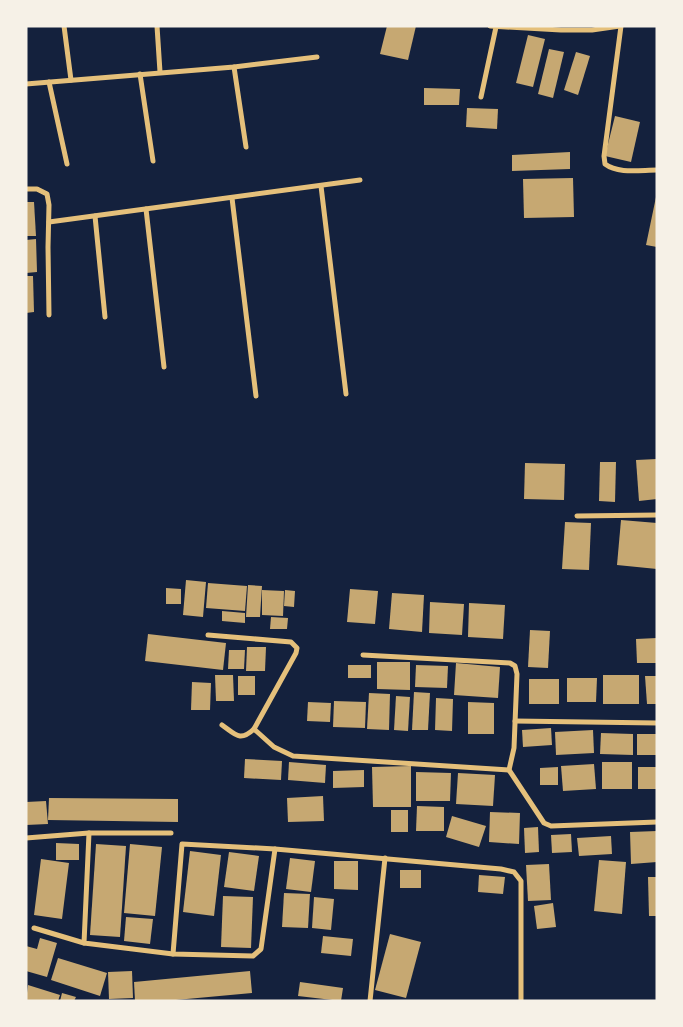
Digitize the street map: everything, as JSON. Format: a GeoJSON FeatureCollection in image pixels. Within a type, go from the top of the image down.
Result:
{"type":"FeatureCollection","features":[{"type":"Feature","properties":{"kind":"street"},"geometry":{"type":"LineString","coordinates":[[64,26],[71,80]]}},
{"type":"Feature","properties":{"kind":"street"},"geometry":{"type":"LineString","coordinates":[[157,26],[160,72]]}},
{"type":"Feature","properties":{"kind":"street"},"geometry":{"type":"LineString","coordinates":[[481,98],[493,27],[592,30],[621,26],[604,156],[605,164],[611,168],[627,170],[657,170]]}},
{"type":"Feature","properties":{"kind":"street"},"geometry":{"type":"LineString","coordinates":[[26,84],[317,57]]}},
{"type":"Feature","properties":{"kind":"street"},"geometry":{"type":"LineString","coordinates":[[234,66],[246,147]]}},
{"type":"Feature","properties":{"kind":"street"},"geometry":{"type":"LineString","coordinates":[[140,74],[153,161]]}},
{"type":"Feature","properties":{"kind":"street"},"geometry":{"type":"LineString","coordinates":[[49,82],[67,164]]}},
{"type":"Feature","properties":{"kind":"street"},"geometry":{"type":"LineString","coordinates":[[49,222],[360,180]]}},
{"type":"Feature","properties":{"kind":"street"},"geometry":{"type":"LineString","coordinates":[[321,186],[346,394]]}},
{"type":"Feature","properties":{"kind":"street"},"geometry":{"type":"LineString","coordinates":[[26,189],[36,189],[47,194],[49,204],[49,315]]}},
{"type":"Feature","properties":{"kind":"street"},"geometry":{"type":"LineString","coordinates":[[232,198],[256,396]]}},
{"type":"Feature","properties":{"kind":"street"},"geometry":{"type":"LineString","coordinates":[[146,209],[164,367]]}},
{"type":"Feature","properties":{"kind":"street"},"geometry":{"type":"LineString","coordinates":[[95,216],[104,317]]}},
{"type":"Feature","properties":{"kind":"street"},"geometry":{"type":"LineString","coordinates":[[577,516],[657,515]]}},
{"type":"Feature","properties":{"kind":"street"},"geometry":{"type":"LineString","coordinates":[[208,634],[291,642],[297,648],[254,729],[243,737],[238,736],[222,725]]}},
{"type":"Feature","properties":{"kind":"street"},"geometry":{"type":"LineString","coordinates":[[363,655],[510,663],[515,666],[517,674],[514,748],[508,770],[544,824],[548,826],[657,822]]}},
{"type":"Feature","properties":{"kind":"street"},"geometry":{"type":"LineString","coordinates":[[515,721],[657,723]]}},
{"type":"Feature","properties":{"kind":"street"},"geometry":{"type":"LineString","coordinates":[[254,729],[262,734],[274,747],[293,756],[508,770]]}},
{"type":"Feature","properties":{"kind":"street"},"geometry":{"type":"LineString","coordinates":[[26,838],[88,833],[171,833]]}},
{"type":"Feature","properties":{"kind":"street"},"geometry":{"type":"LineString","coordinates":[[84,943],[88,833]]}},
{"type":"Feature","properties":{"kind":"street"},"geometry":{"type":"LineString","coordinates":[[173,954],[182,844],[275,849],[501,869],[514,872],[521,882],[521,1001]]}},
{"type":"Feature","properties":{"kind":"street"},"geometry":{"type":"LineString","coordinates":[[34,928],[84,943],[173,954],[253,956],[261,949],[275,849]]}},
{"type":"Feature","properties":{"kind":"street"},"geometry":{"type":"LineString","coordinates":[[370,1001],[385,858]]}},
{"type":"Feature","properties":{"kind":"building"},"geometry":{"type":"Polygon","coordinates":[[[387,26],[416,26],[408,60],[380,54],[387,26]]]}},
{"type":"Feature","properties":{"kind":"building"},"geometry":{"type":"Polygon","coordinates":[[[528,35],[545,39],[533,87],[516,83],[528,35]]]}},
{"type":"Feature","properties":{"kind":"building"},"geometry":{"type":"Polygon","coordinates":[[[549,49],[564,52],[553,98],[538,94],[549,49]]]}},
{"type":"Feature","properties":{"kind":"building"},"geometry":{"type":"Polygon","coordinates":[[[576,52],[590,56],[578,95],[564,90],[576,52]]]}},
{"type":"Feature","properties":{"kind":"building"},"geometry":{"type":"Polygon","coordinates":[[[424,88],[460,89],[459,105],[424,105],[424,88]]]}},
{"type":"Feature","properties":{"kind":"building"},"geometry":{"type":"Polygon","coordinates":[[[467,108],[498,109],[497,129],[466,127],[467,108]]]}},
{"type":"Feature","properties":{"kind":"building"},"geometry":{"type":"Polygon","coordinates":[[[615,116],[640,122],[631,162],[605,156],[615,116]]]}},
{"type":"Feature","properties":{"kind":"building"},"geometry":{"type":"Polygon","coordinates":[[[570,152],[570,169],[512,171],[512,155],[570,152]]]}},
{"type":"Feature","properties":{"kind":"building"},"geometry":{"type":"Polygon","coordinates":[[[573,178],[574,217],[524,218],[523,179],[573,178]]]}},
{"type":"Feature","properties":{"kind":"building"},"geometry":{"type":"Polygon","coordinates":[[[657,197],[657,247],[646,245],[657,197]]]}},
{"type":"Feature","properties":{"kind":"building"},"geometry":{"type":"Polygon","coordinates":[[[26,202],[34,202],[36,236],[26,236],[26,202]]]}},
{"type":"Feature","properties":{"kind":"building"},"geometry":{"type":"Polygon","coordinates":[[[36,239],[37,272],[26,273],[26,240],[36,239]]]}},
{"type":"Feature","properties":{"kind":"building"},"geometry":{"type":"Polygon","coordinates":[[[26,276],[33,276],[34,312],[26,313],[26,276]]]}},
{"type":"Feature","properties":{"kind":"building"},"geometry":{"type":"Polygon","coordinates":[[[657,459],[657,499],[639,501],[636,460],[657,459]]]}},
{"type":"Feature","properties":{"kind":"building"},"geometry":{"type":"Polygon","coordinates":[[[600,462],[616,462],[615,502],[599,501],[600,462]]]}},
{"type":"Feature","properties":{"kind":"building"},"geometry":{"type":"Polygon","coordinates":[[[525,463],[565,464],[564,500],[524,499],[525,463]]]}},
{"type":"Feature","properties":{"kind":"building"},"geometry":{"type":"Polygon","coordinates":[[[621,520],[657,523],[657,569],[617,565],[621,520]]]}},
{"type":"Feature","properties":{"kind":"building"},"geometry":{"type":"Polygon","coordinates":[[[565,522],[591,523],[589,570],[562,569],[565,522]]]}},
{"type":"Feature","properties":{"kind":"building"},"geometry":{"type":"Polygon","coordinates":[[[186,580],[206,582],[203,617],[183,615],[186,580]]]}},
{"type":"Feature","properties":{"kind":"building"},"geometry":{"type":"Polygon","coordinates":[[[208,583],[247,586],[245,611],[206,608],[208,583]]]}},
{"type":"Feature","properties":{"kind":"building"},"geometry":{"type":"Polygon","coordinates":[[[248,585],[262,586],[260,617],[246,617],[248,585]]]}},
{"type":"Feature","properties":{"kind":"building"},"geometry":{"type":"Polygon","coordinates":[[[166,588],[181,589],[181,604],[166,604],[166,588]]]}},
{"type":"Feature","properties":{"kind":"building"},"geometry":{"type":"Polygon","coordinates":[[[350,589],[378,591],[375,624],[347,622],[350,589]]]}},
{"type":"Feature","properties":{"kind":"building"},"geometry":{"type":"Polygon","coordinates":[[[262,590],[284,591],[283,616],[262,615],[262,590]]]}},
{"type":"Feature","properties":{"kind":"building"},"geometry":{"type":"Polygon","coordinates":[[[285,590],[295,591],[294,607],[284,606],[285,590]]]}},
{"type":"Feature","properties":{"kind":"building"},"geometry":{"type":"Polygon","coordinates":[[[392,593],[424,595],[422,632],[389,629],[392,593]]]}},
{"type":"Feature","properties":{"kind":"building"},"geometry":{"type":"Polygon","coordinates":[[[430,602],[464,604],[462,635],[429,633],[430,602]]]}},
{"type":"Feature","properties":{"kind":"building"},"geometry":{"type":"Polygon","coordinates":[[[469,603],[505,605],[503,639],[468,637],[469,603]]]}},
{"type":"Feature","properties":{"kind":"building"},"geometry":{"type":"Polygon","coordinates":[[[222,611],[245,613],[245,623],[222,621],[222,611]]]}},
{"type":"Feature","properties":{"kind":"building"},"geometry":{"type":"Polygon","coordinates":[[[271,617],[288,618],[287,629],[270,629],[271,617]]]}},
{"type":"Feature","properties":{"kind":"building"},"geometry":{"type":"Polygon","coordinates":[[[530,630],[550,631],[548,668],[528,667],[530,630]]]}},
{"type":"Feature","properties":{"kind":"building"},"geometry":{"type":"Polygon","coordinates":[[[148,634],[226,643],[223,670],[145,661],[148,634]]]}},
{"type":"Feature","properties":{"kind":"building"},"geometry":{"type":"Polygon","coordinates":[[[657,638],[657,663],[637,663],[636,639],[657,638]]]}},
{"type":"Feature","properties":{"kind":"building"},"geometry":{"type":"Polygon","coordinates":[[[247,647],[266,647],[265,671],[246,671],[247,647]]]}},
{"type":"Feature","properties":{"kind":"building"},"geometry":{"type":"Polygon","coordinates":[[[229,650],[245,650],[244,669],[228,669],[229,650]]]}},
{"type":"Feature","properties":{"kind":"building"},"geometry":{"type":"Polygon","coordinates":[[[377,662],[410,662],[410,690],[377,689],[377,662]]]}},
{"type":"Feature","properties":{"kind":"building"},"geometry":{"type":"Polygon","coordinates":[[[456,663],[500,667],[498,698],[454,695],[456,663]]]}},
{"type":"Feature","properties":{"kind":"building"},"geometry":{"type":"Polygon","coordinates":[[[348,665],[371,665],[371,678],[348,678],[348,665]]]}},
{"type":"Feature","properties":{"kind":"building"},"geometry":{"type":"Polygon","coordinates":[[[416,665],[448,666],[447,688],[415,687],[416,665]]]}},
{"type":"Feature","properties":{"kind":"building"},"geometry":{"type":"Polygon","coordinates":[[[215,675],[233,675],[234,701],[216,701],[215,675]]]}},
{"type":"Feature","properties":{"kind":"building"},"geometry":{"type":"Polygon","coordinates":[[[603,675],[639,675],[639,704],[603,704],[603,675]]]}},
{"type":"Feature","properties":{"kind":"building"},"geometry":{"type":"Polygon","coordinates":[[[238,676],[255,676],[255,695],[238,695],[238,676]]]}},
{"type":"Feature","properties":{"kind":"building"},"geometry":{"type":"Polygon","coordinates":[[[645,676],[657,676],[657,704],[647,704],[645,676]]]}},
{"type":"Feature","properties":{"kind":"building"},"geometry":{"type":"Polygon","coordinates":[[[567,678],[597,678],[596,702],[567,702],[567,678]]]}},
{"type":"Feature","properties":{"kind":"building"},"geometry":{"type":"Polygon","coordinates":[[[529,679],[559,679],[559,704],[529,704],[529,679]]]}},
{"type":"Feature","properties":{"kind":"building"},"geometry":{"type":"Polygon","coordinates":[[[192,682],[211,683],[210,710],[191,710],[192,682]]]}},
{"type":"Feature","properties":{"kind":"building"},"geometry":{"type":"Polygon","coordinates":[[[414,692],[430,693],[428,730],[412,730],[414,692]]]}},
{"type":"Feature","properties":{"kind":"building"},"geometry":{"type":"Polygon","coordinates":[[[369,693],[390,694],[389,730],[367,729],[369,693]]]}},
{"type":"Feature","properties":{"kind":"building"},"geometry":{"type":"Polygon","coordinates":[[[396,696],[410,697],[408,731],[394,730],[396,696]]]}},
{"type":"Feature","properties":{"kind":"building"},"geometry":{"type":"Polygon","coordinates":[[[436,698],[453,699],[452,731],[435,730],[436,698]]]}},
{"type":"Feature","properties":{"kind":"building"},"geometry":{"type":"Polygon","coordinates":[[[334,701],[366,702],[365,728],[333,727],[334,701]]]}},
{"type":"Feature","properties":{"kind":"building"},"geometry":{"type":"Polygon","coordinates":[[[308,702],[331,703],[330,722],[307,721],[308,702]]]}},
{"type":"Feature","properties":{"kind":"building"},"geometry":{"type":"Polygon","coordinates":[[[468,702],[494,703],[494,734],[468,734],[468,702]]]}},
{"type":"Feature","properties":{"kind":"building"},"geometry":{"type":"Polygon","coordinates":[[[551,728],[552,745],[523,747],[522,730],[551,728]]]}},
{"type":"Feature","properties":{"kind":"building"},"geometry":{"type":"Polygon","coordinates":[[[593,730],[594,753],[556,755],[555,732],[593,730]]]}},
{"type":"Feature","properties":{"kind":"building"},"geometry":{"type":"Polygon","coordinates":[[[601,733],[633,734],[633,755],[600,754],[601,733]]]}},
{"type":"Feature","properties":{"kind":"building"},"geometry":{"type":"Polygon","coordinates":[[[637,734],[657,734],[657,755],[637,755],[637,734]]]}},
{"type":"Feature","properties":{"kind":"building"},"geometry":{"type":"Polygon","coordinates":[[[245,759],[282,761],[281,780],[244,778],[245,759]]]}},
{"type":"Feature","properties":{"kind":"building"},"geometry":{"type":"Polygon","coordinates":[[[289,762],[326,765],[325,783],[288,780],[289,762]]]}},
{"type":"Feature","properties":{"kind":"building"},"geometry":{"type":"Polygon","coordinates":[[[602,762],[632,762],[632,789],[602,789],[602,762]]]}},
{"type":"Feature","properties":{"kind":"building"},"geometry":{"type":"Polygon","coordinates":[[[594,764],[596,789],[563,791],[561,766],[594,764]]]}},
{"type":"Feature","properties":{"kind":"building"},"geometry":{"type":"Polygon","coordinates":[[[411,766],[411,807],[373,807],[372,767],[411,766]]]}},
{"type":"Feature","properties":{"kind":"building"},"geometry":{"type":"Polygon","coordinates":[[[558,767],[558,785],[540,785],[540,768],[558,767]]]}},
{"type":"Feature","properties":{"kind":"building"},"geometry":{"type":"Polygon","coordinates":[[[638,767],[657,767],[657,789],[638,789],[638,767]]]}},
{"type":"Feature","properties":{"kind":"building"},"geometry":{"type":"Polygon","coordinates":[[[364,770],[364,787],[333,788],[333,771],[364,770]]]}},
{"type":"Feature","properties":{"kind":"building"},"geometry":{"type":"Polygon","coordinates":[[[416,772],[451,773],[450,801],[416,801],[416,772]]]}},
{"type":"Feature","properties":{"kind":"building"},"geometry":{"type":"Polygon","coordinates":[[[458,773],[495,775],[493,806],[456,804],[458,773]]]}},
{"type":"Feature","properties":{"kind":"building"},"geometry":{"type":"Polygon","coordinates":[[[323,796],[324,821],[288,822],[287,798],[323,796]]]}},
{"type":"Feature","properties":{"kind":"building"},"geometry":{"type":"Polygon","coordinates":[[[49,798],[178,799],[178,822],[48,820],[49,798]]]}},
{"type":"Feature","properties":{"kind":"building"},"geometry":{"type":"Polygon","coordinates":[[[46,801],[48,824],[26,825],[26,802],[46,801]]]}},
{"type":"Feature","properties":{"kind":"building"},"geometry":{"type":"Polygon","coordinates":[[[417,806],[444,807],[444,831],[416,831],[417,806]]]}},
{"type":"Feature","properties":{"kind":"building"},"geometry":{"type":"Polygon","coordinates":[[[391,810],[408,810],[408,832],[391,832],[391,810]]]}},
{"type":"Feature","properties":{"kind":"building"},"geometry":{"type":"Polygon","coordinates":[[[490,812],[520,813],[519,844],[489,842],[490,812]]]}},
{"type":"Feature","properties":{"kind":"building"},"geometry":{"type":"Polygon","coordinates":[[[452,816],[486,826],[479,847],[446,837],[452,816]]]}},
{"type":"Feature","properties":{"kind":"building"},"geometry":{"type":"Polygon","coordinates":[[[538,827],[539,852],[525,853],[524,828],[538,827]]]}},
{"type":"Feature","properties":{"kind":"building"},"geometry":{"type":"Polygon","coordinates":[[[657,831],[657,862],[631,864],[630,832],[657,831]]]}},
{"type":"Feature","properties":{"kind":"building"},"geometry":{"type":"Polygon","coordinates":[[[571,834],[572,852],[552,853],[551,835],[571,834]]]}},
{"type":"Feature","properties":{"kind":"building"},"geometry":{"type":"Polygon","coordinates":[[[611,836],[612,854],[579,856],[577,838],[611,836]]]}},
{"type":"Feature","properties":{"kind":"building"},"geometry":{"type":"Polygon","coordinates":[[[56,843],[79,844],[79,860],[56,860],[56,843]]]}},
{"type":"Feature","properties":{"kind":"building"},"geometry":{"type":"Polygon","coordinates":[[[96,844],[126,846],[120,937],[90,935],[96,844]]]}},
{"type":"Feature","properties":{"kind":"building"},"geometry":{"type":"Polygon","coordinates":[[[130,844],[162,847],[155,916],[124,913],[130,844]]]}},
{"type":"Feature","properties":{"kind":"building"},"geometry":{"type":"Polygon","coordinates":[[[190,851],[221,855],[214,916],[183,912],[190,851]]]}},
{"type":"Feature","properties":{"kind":"building"},"geometry":{"type":"Polygon","coordinates":[[[229,852],[259,856],[254,891],[224,887],[229,852]]]}},
{"type":"Feature","properties":{"kind":"building"},"geometry":{"type":"Polygon","coordinates":[[[290,858],[315,861],[311,892],[286,889],[290,858]]]}},
{"type":"Feature","properties":{"kind":"building"},"geometry":{"type":"Polygon","coordinates":[[[41,859],[69,863],[62,919],[34,915],[41,859]]]}},
{"type":"Feature","properties":{"kind":"building"},"geometry":{"type":"Polygon","coordinates":[[[599,860],[626,862],[622,914],[594,911],[599,860]]]}},
{"type":"Feature","properties":{"kind":"building"},"geometry":{"type":"Polygon","coordinates":[[[334,861],[358,861],[358,890],[334,889],[334,861]]]}},
{"type":"Feature","properties":{"kind":"building"},"geometry":{"type":"Polygon","coordinates":[[[549,864],[551,900],[528,901],[526,865],[549,864]]]}},
{"type":"Feature","properties":{"kind":"building"},"geometry":{"type":"Polygon","coordinates":[[[400,870],[421,870],[421,888],[400,888],[400,870]]]}},
{"type":"Feature","properties":{"kind":"building"},"geometry":{"type":"Polygon","coordinates":[[[479,875],[505,877],[503,894],[478,892],[479,875]]]}},
{"type":"Feature","properties":{"kind":"building"},"geometry":{"type":"Polygon","coordinates":[[[648,877],[657,877],[657,916],[649,916],[648,877]]]}},
{"type":"Feature","properties":{"kind":"building"},"geometry":{"type":"Polygon","coordinates":[[[284,893],[310,894],[308,928],[282,927],[284,893]]]}},
{"type":"Feature","properties":{"kind":"building"},"geometry":{"type":"Polygon","coordinates":[[[223,896],[253,897],[251,948],[221,947],[223,896]]]}},
{"type":"Feature","properties":{"kind":"building"},"geometry":{"type":"Polygon","coordinates":[[[314,897],[334,899],[331,930],[312,928],[314,897]]]}},
{"type":"Feature","properties":{"kind":"building"},"geometry":{"type":"Polygon","coordinates":[[[553,903],[556,927],[537,929],[534,906],[553,903]]]}},
{"type":"Feature","properties":{"kind":"building"},"geometry":{"type":"Polygon","coordinates":[[[126,917],[153,919],[150,944],[124,941],[126,917]]]}},
{"type":"Feature","properties":{"kind":"building"},"geometry":{"type":"Polygon","coordinates":[[[390,934],[421,942],[406,998],[375,990],[390,934]]]}},
{"type":"Feature","properties":{"kind":"building"},"geometry":{"type":"Polygon","coordinates":[[[323,936],[353,939],[351,956],[321,953],[323,936]]]}},
{"type":"Feature","properties":{"kind":"building"},"geometry":{"type":"Polygon","coordinates":[[[40,938],[57,943],[47,977],[26,971],[26,946],[37,949],[40,938]]]}},
{"type":"Feature","properties":{"kind":"building"},"geometry":{"type":"Polygon","coordinates":[[[58,958],[107,973],[100,996],[51,980],[58,958]]]}},
{"type":"Feature","properties":{"kind":"building"},"geometry":{"type":"Polygon","coordinates":[[[132,971],[133,998],[109,999],[108,972],[132,971]]]}},
{"type":"Feature","properties":{"kind":"building"},"geometry":{"type":"Polygon","coordinates":[[[250,971],[252,993],[165,1001],[135,1001],[134,982],[250,971]]]}},
{"type":"Feature","properties":{"kind":"building"},"geometry":{"type":"Polygon","coordinates":[[[300,982],[343,988],[341,1001],[298,996],[300,982]]]}},
{"type":"Feature","properties":{"kind":"building"},"geometry":{"type":"Polygon","coordinates":[[[28,985],[60,995],[58,1001],[26,1001],[28,985]]]}},
{"type":"Feature","properties":{"kind":"building"},"geometry":{"type":"Polygon","coordinates":[[[62,993],[76,997],[74,1001],[60,1001],[62,993]]]}}]}
